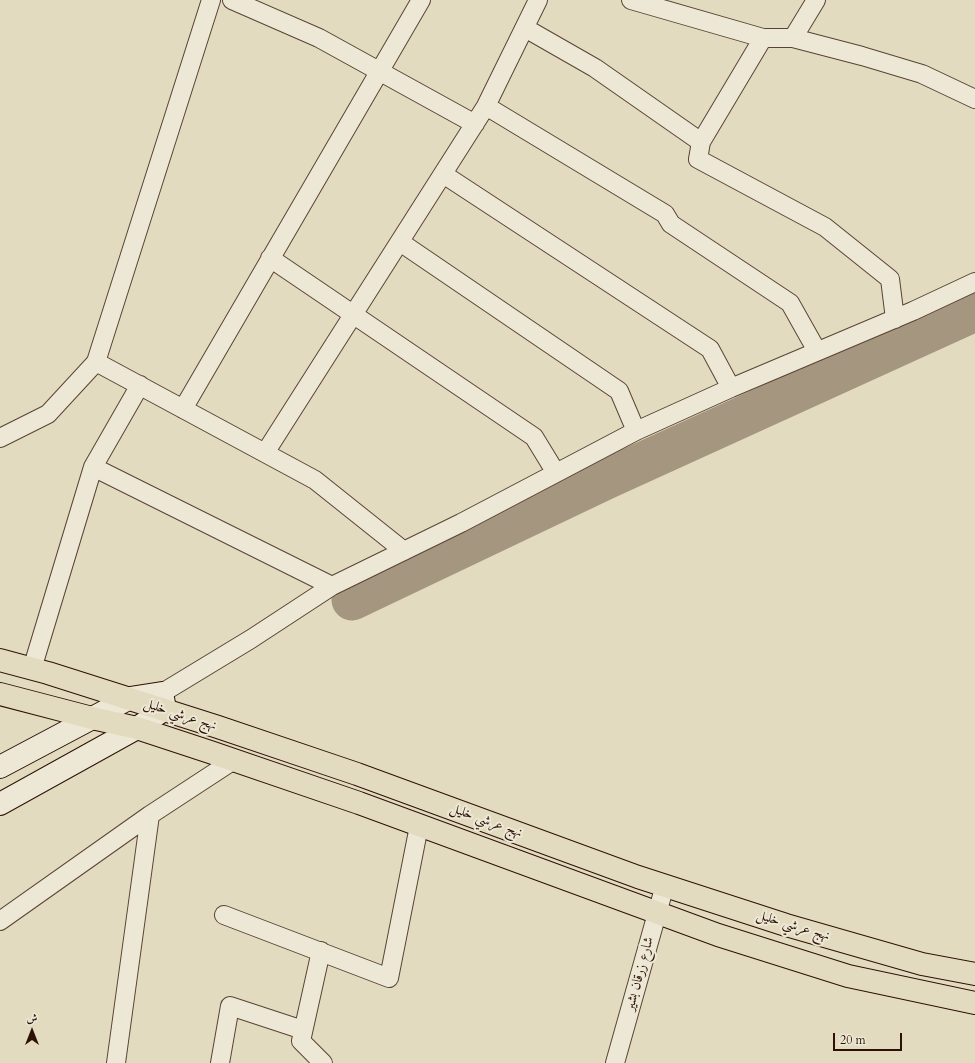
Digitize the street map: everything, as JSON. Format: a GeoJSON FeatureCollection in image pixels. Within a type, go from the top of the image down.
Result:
{"type":"FeatureCollection","features":[{"type":"Feature","properties":{"kind":"highway","name":"نهج عرشي خليل"},"geometry":{"type":"LineString","coordinates":[[0,660],[130,698],[163,701],[357,774],[665,885],[786,925],[922,964],[975,974]]}},
{"type":"Feature","properties":{"kind":"highway","name":"نهج عرشي خليل"},"geometry":{"type":"LineString","coordinates":[[0,694],[137,728],[234,760],[718,935],[848,976],[975,1003]]}},
{"type":"Feature","properties":{"kind":"street"},"geometry":{"type":"LineString","coordinates":[[0,438],[48,414],[96,362],[211,0]]}},
{"type":"Feature","properties":{"kind":"street"},"geometry":{"type":"LineString","coordinates":[[232,0],[319,38],[475,124]]}},
{"type":"Feature","properties":{"kind":"street"},"geometry":{"type":"LineString","coordinates":[[183,409],[421,0]]}},
{"type":"Feature","properties":{"kind":"street"},"geometry":{"type":"LineString","coordinates":[[265,453],[486,106],[538,0]]}},
{"type":"Feature","properties":{"kind":"street"},"geometry":{"type":"LineString","coordinates":[[631,0],[763,38],[793,38],[922,74],[975,99]]}},
{"type":"Feature","properties":{"kind":"street"},"geometry":{"type":"LineString","coordinates":[[793,38],[816,0]]}},
{"type":"Feature","properties":{"kind":"street"},"geometry":{"type":"LineString","coordinates":[[524,28],[595,68],[701,142]]}},
{"type":"Feature","properties":{"kind":"street"},"geometry":{"type":"LineString","coordinates":[[763,38],[701,142],[698,159],[825,227],[890,279],[894,319]]}},
{"type":"Feature","properties":{"kind":"street"},"geometry":{"type":"LineString","coordinates":[[486,106],[665,214],[671,224],[790,303],[817,351]]}},
{"type":"Feature","properties":{"kind":"street"},"geometry":{"type":"LineString","coordinates":[[443,174],[710,349],[731,388]]}},
{"type":"Feature","properties":{"kind":"street"},"geometry":{"type":"LineString","coordinates":[[400,242],[619,391],[636,431]]}},
{"type":"Feature","properties":{"kind":"street"},"geometry":{"type":"LineString","coordinates":[[270,258],[534,436],[556,473]]}},
{"type":"Feature","properties":{"kind":"street"},"geometry":{"type":"LineString","coordinates":[[0,804],[137,728],[163,701],[251,639],[332,586],[404,551],[636,431],[731,388],[894,319],[975,282]]}},
{"type":"Feature","properties":{"kind":"street"},"geometry":{"type":"LineString","coordinates":[[96,362],[315,480],[404,551]]}},
{"type":"Feature","properties":{"kind":"street"},"geometry":{"type":"LineString","coordinates":[[32,669],[93,467],[140,385]]}},
{"type":"Feature","properties":{"kind":"street"},"geometry":{"type":"LineString","coordinates":[[93,467],[332,586]]}},
{"type":"Feature","properties":{"kind":"street"},"geometry":{"type":"LineString","coordinates":[[0,767],[130,698]]}},
{"type":"Feature","properties":{"kind":"street"},"geometry":{"type":"LineString","coordinates":[[0,921],[150,815],[234,760]]}},
{"type":"Feature","properties":{"kind":"street"},"geometry":{"type":"LineString","coordinates":[[116,1063],[150,815]]}},
{"type":"Feature","properties":{"kind":"street"},"geometry":{"type":"LineString","coordinates":[[224,915],[389,978],[419,826]]}},
{"type":"Feature","properties":{"kind":"street","name":"شارع زرقان بشير"},"geometry":{"type":"LineString","coordinates":[[615,1063],[656,912],[665,885]]}},
{"type":"Feature","properties":{"kind":"street"},"geometry":{"type":"LineString","coordinates":[[321,951],[301,1041],[323,1063]]}},
{"type":"Feature","properties":{"kind":"street"},"geometry":{"type":"LineString","coordinates":[[220,1063],[230,1006],[304,1030]]}},
{"type":"Feature","properties":{"kind":"waterway"},"geometry":{"type":"LineString","coordinates":[[352,600],[606,479],[975,311]]}}]}
